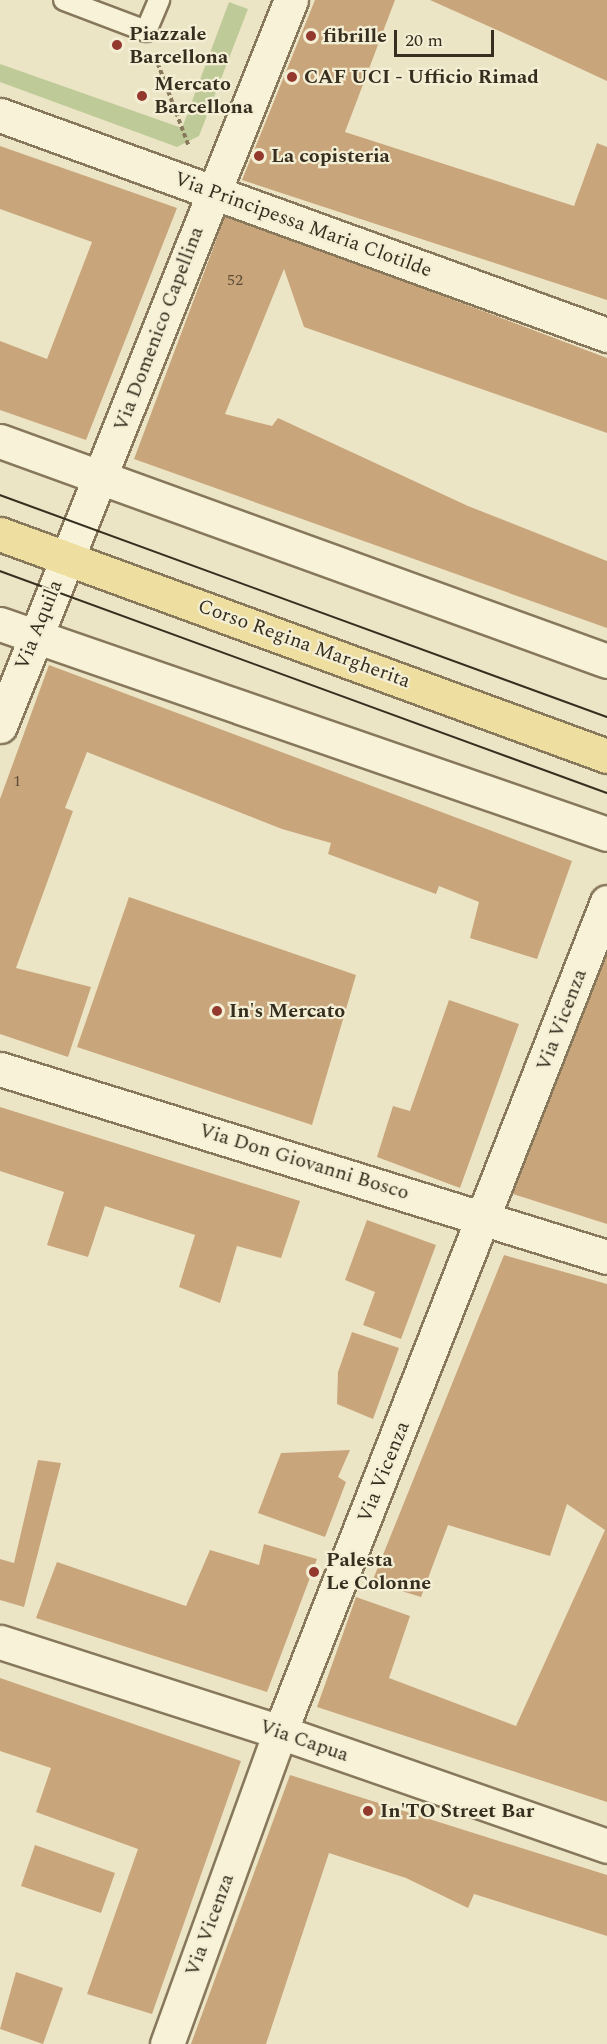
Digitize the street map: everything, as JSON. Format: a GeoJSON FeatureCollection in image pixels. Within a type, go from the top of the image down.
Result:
{"type":"FeatureCollection","features":[{"type":"Feature","properties":{"kind":"main road","name":"Corso Regina Margherita"},"geometry":{"type":"LineString","coordinates":[[0,534],[607,756]]}},
{"type":"Feature","properties":{"kind":"street","name":"Via Domenico Capellina"},"geometry":{"type":"LineString","coordinates":[[66,558],[101,477],[212,193],[291,0]]}},
{"type":"Feature","properties":{"kind":"street","name":"Via Principessa Maria Clotilde"},"geometry":{"type":"LineString","coordinates":[[0,115],[607,335]]}},
{"type":"Feature","properties":{"kind":"street"},"geometry":{"type":"LineString","coordinates":[[0,441],[607,661]]}},
{"type":"Feature","properties":{"kind":"street","name":"Via Aquila"},"geometry":{"type":"LineString","coordinates":[[0,726],[66,558]]}},
{"type":"Feature","properties":{"kind":"street"},"geometry":{"type":"LineString","coordinates":[[0,624],[607,834]]}},
{"type":"Feature","properties":{"kind":"street","name":"Via Vicenza"},"geometry":{"type":"LineString","coordinates":[[167,2044],[280,1732],[486,1218],[607,902]]}},
{"type":"Feature","properties":{"kind":"street","name":"Via Don Giovanni Bosco"},"geometry":{"type":"LineString","coordinates":[[0,1069],[607,1257]]}},
{"type":"Feature","properties":{"kind":"street","name":"Via Capua"},"geometry":{"type":"LineString","coordinates":[[0,1642],[280,1732],[607,1846]]}},
{"type":"Feature","properties":{"kind":"lane"},"geometry":{"type":"LineString","coordinates":[[64,0],[146,31],[159,0]]}},
{"type":"Feature","properties":{"kind":"path"},"geometry":{"type":"LineString","coordinates":[[146,31],[187,143]]}},
{"type":"Feature","properties":{"kind":"green space"},"geometry":{"type":"Polygon","coordinates":[[[229,2],[248,9],[199,136],[177,147],[0,82],[0,64],[182,128],[229,2]]]}},
{"type":"Feature","properties":{"kind":"building"},"geometry":{"type":"Polygon","coordinates":[[[315,0],[395,0],[345,132],[574,206],[597,143],[607,147],[607,300],[242,180],[315,0]]]}},
{"type":"Feature","properties":{"kind":"building"},"geometry":{"type":"Polygon","coordinates":[[[430,0],[607,0],[607,81],[497,30],[430,0]]]}},
{"type":"Feature","properties":{"kind":"building"},"geometry":{"type":"Polygon","coordinates":[[[0,146],[177,208],[86,440],[0,410],[0,341],[47,359],[92,242],[0,209],[0,146]]]}},
{"type":"Feature","properties":{"kind":"building"},"geometry":{"type":"Polygon","coordinates":[[[226,214],[607,358],[607,433],[304,327],[284,269],[225,414],[272,426],[278,418],[468,506],[607,561],[607,628],[134,459],[226,214]]]}},
{"type":"Feature","properties":{"kind":"building"},"geometry":{"type":"Polygon","coordinates":[[[49,665],[572,861],[537,959],[470,938],[479,902],[439,886],[436,894],[328,854],[331,843],[282,829],[87,752],[65,808],[73,811],[16,968],[91,987],[68,1057],[0,1034],[0,799],[49,665]]]}},
{"type":"Feature","properties":{"kind":"building","name":"In's Mercato"},"geometry":{"type":"Polygon","coordinates":[[[129,897],[356,975],[312,1125],[77,1047],[129,897]]]}},
{"type":"Feature","properties":{"kind":"building"},"geometry":{"type":"Polygon","coordinates":[[[607,930],[607,1224],[513,1194],[607,930]]]}},
{"type":"Feature","properties":{"kind":"building"},"geometry":{"type":"Polygon","coordinates":[[[449,1000],[519,1024],[460,1188],[377,1157],[393,1106],[410,1111],[449,1000]]]}},
{"type":"Feature","properties":{"kind":"building"},"geometry":{"type":"Polygon","coordinates":[[[0,1107],[300,1201],[281,1258],[237,1246],[220,1303],[179,1287],[195,1235],[105,1206],[88,1257],[47,1245],[64,1192],[0,1171],[0,1107]]]}},
{"type":"Feature","properties":{"kind":"building"},"geometry":{"type":"Polygon","coordinates":[[[367,1220],[436,1245],[401,1339],[363,1325],[375,1292],[345,1280],[367,1220]]]}},
{"type":"Feature","properties":{"kind":"building"},"geometry":{"type":"Polygon","coordinates":[[[504,1255],[607,1284],[607,1802],[317,1707],[356,1597],[410,1616],[389,1678],[516,1726],[605,1530],[567,1504],[550,1556],[448,1525],[421,1597],[372,1582],[504,1255]]]}},
{"type":"Feature","properties":{"kind":"building"},"geometry":{"type":"Polygon","coordinates":[[[352,1332],[399,1348],[373,1419],[337,1404],[338,1372],[352,1332]]]}},
{"type":"Feature","properties":{"kind":"building"},"geometry":{"type":"Polygon","coordinates":[[[350,1450],[338,1477],[346,1482],[325,1537],[258,1513],[281,1453],[350,1450]]]}},
{"type":"Feature","properties":{"kind":"building"},"geometry":{"type":"Polygon","coordinates":[[[38,1460],[61,1463],[24,1607],[0,1600],[0,1559],[14,1563],[38,1460]]]}},
{"type":"Feature","properties":{"kind":"building"},"geometry":{"type":"Polygon","coordinates":[[[264,1544],[317,1559],[267,1692],[36,1618],[57,1562],[186,1606],[210,1550],[259,1565],[264,1544]]]}},
{"type":"Feature","properties":{"kind":"building"},"geometry":{"type":"Polygon","coordinates":[[[0,1678],[241,1761],[152,2014],[87,1994],[138,1849],[36,1812],[51,1768],[0,1751],[0,1678]]]}},
{"type":"Feature","properties":{"kind":"building"},"geometry":{"type":"Polygon","coordinates":[[[290,1775],[607,1875],[607,1936],[474,1894],[468,1908],[406,1878],[329,1853],[266,2044],[191,2044],[290,1775]]]}},
{"type":"Feature","properties":{"kind":"building"},"geometry":{"type":"Polygon","coordinates":[[[35,1845],[115,1873],[101,1913],[21,1886],[35,1845]]]}},
{"type":"Feature","properties":{"kind":"building"},"geometry":{"type":"Polygon","coordinates":[[[16,1972],[63,1988],[43,2044],[0,2029],[16,1972]]]}},
{"type":"Feature","properties":{"kind":"tram line"},"geometry":{"type":"LineString","coordinates":[[0,495],[607,717]]}},
{"type":"Feature","properties":{"kind":"tram line"},"geometry":{"type":"LineString","coordinates":[[0,571],[607,793]]}},
{"type":"Feature","properties":{"kind":"place","name":"fibrille"},"geometry":{"type":"Point","coordinates":[311,36]}},
{"type":"Feature","properties":{"kind":"place","name":"Piazzale Barcellona"},"geometry":{"type":"Point","coordinates":[117,45]}},
{"type":"Feature","properties":{"kind":"place","name":"CAF UCI - Ufficio Rimad"},"geometry":{"type":"Point","coordinates":[292,77]}},
{"type":"Feature","properties":{"kind":"place","name":"Mercato Barcellona"},"geometry":{"type":"Point","coordinates":[142,96]}},
{"type":"Feature","properties":{"kind":"place","name":"La copisteria"},"geometry":{"type":"Point","coordinates":[259,156]}},
{"type":"Feature","properties":{"kind":"place","name":"In's Mercato"},"geometry":{"type":"Point","coordinates":[217,1011]}},
{"type":"Feature","properties":{"kind":"place","name":"Palesta Le Colonne"},"geometry":{"type":"Point","coordinates":[314,1572]}},
{"type":"Feature","properties":{"kind":"place","name":"In'TO Street Bar"},"geometry":{"type":"Point","coordinates":[368,1811]}}]}
